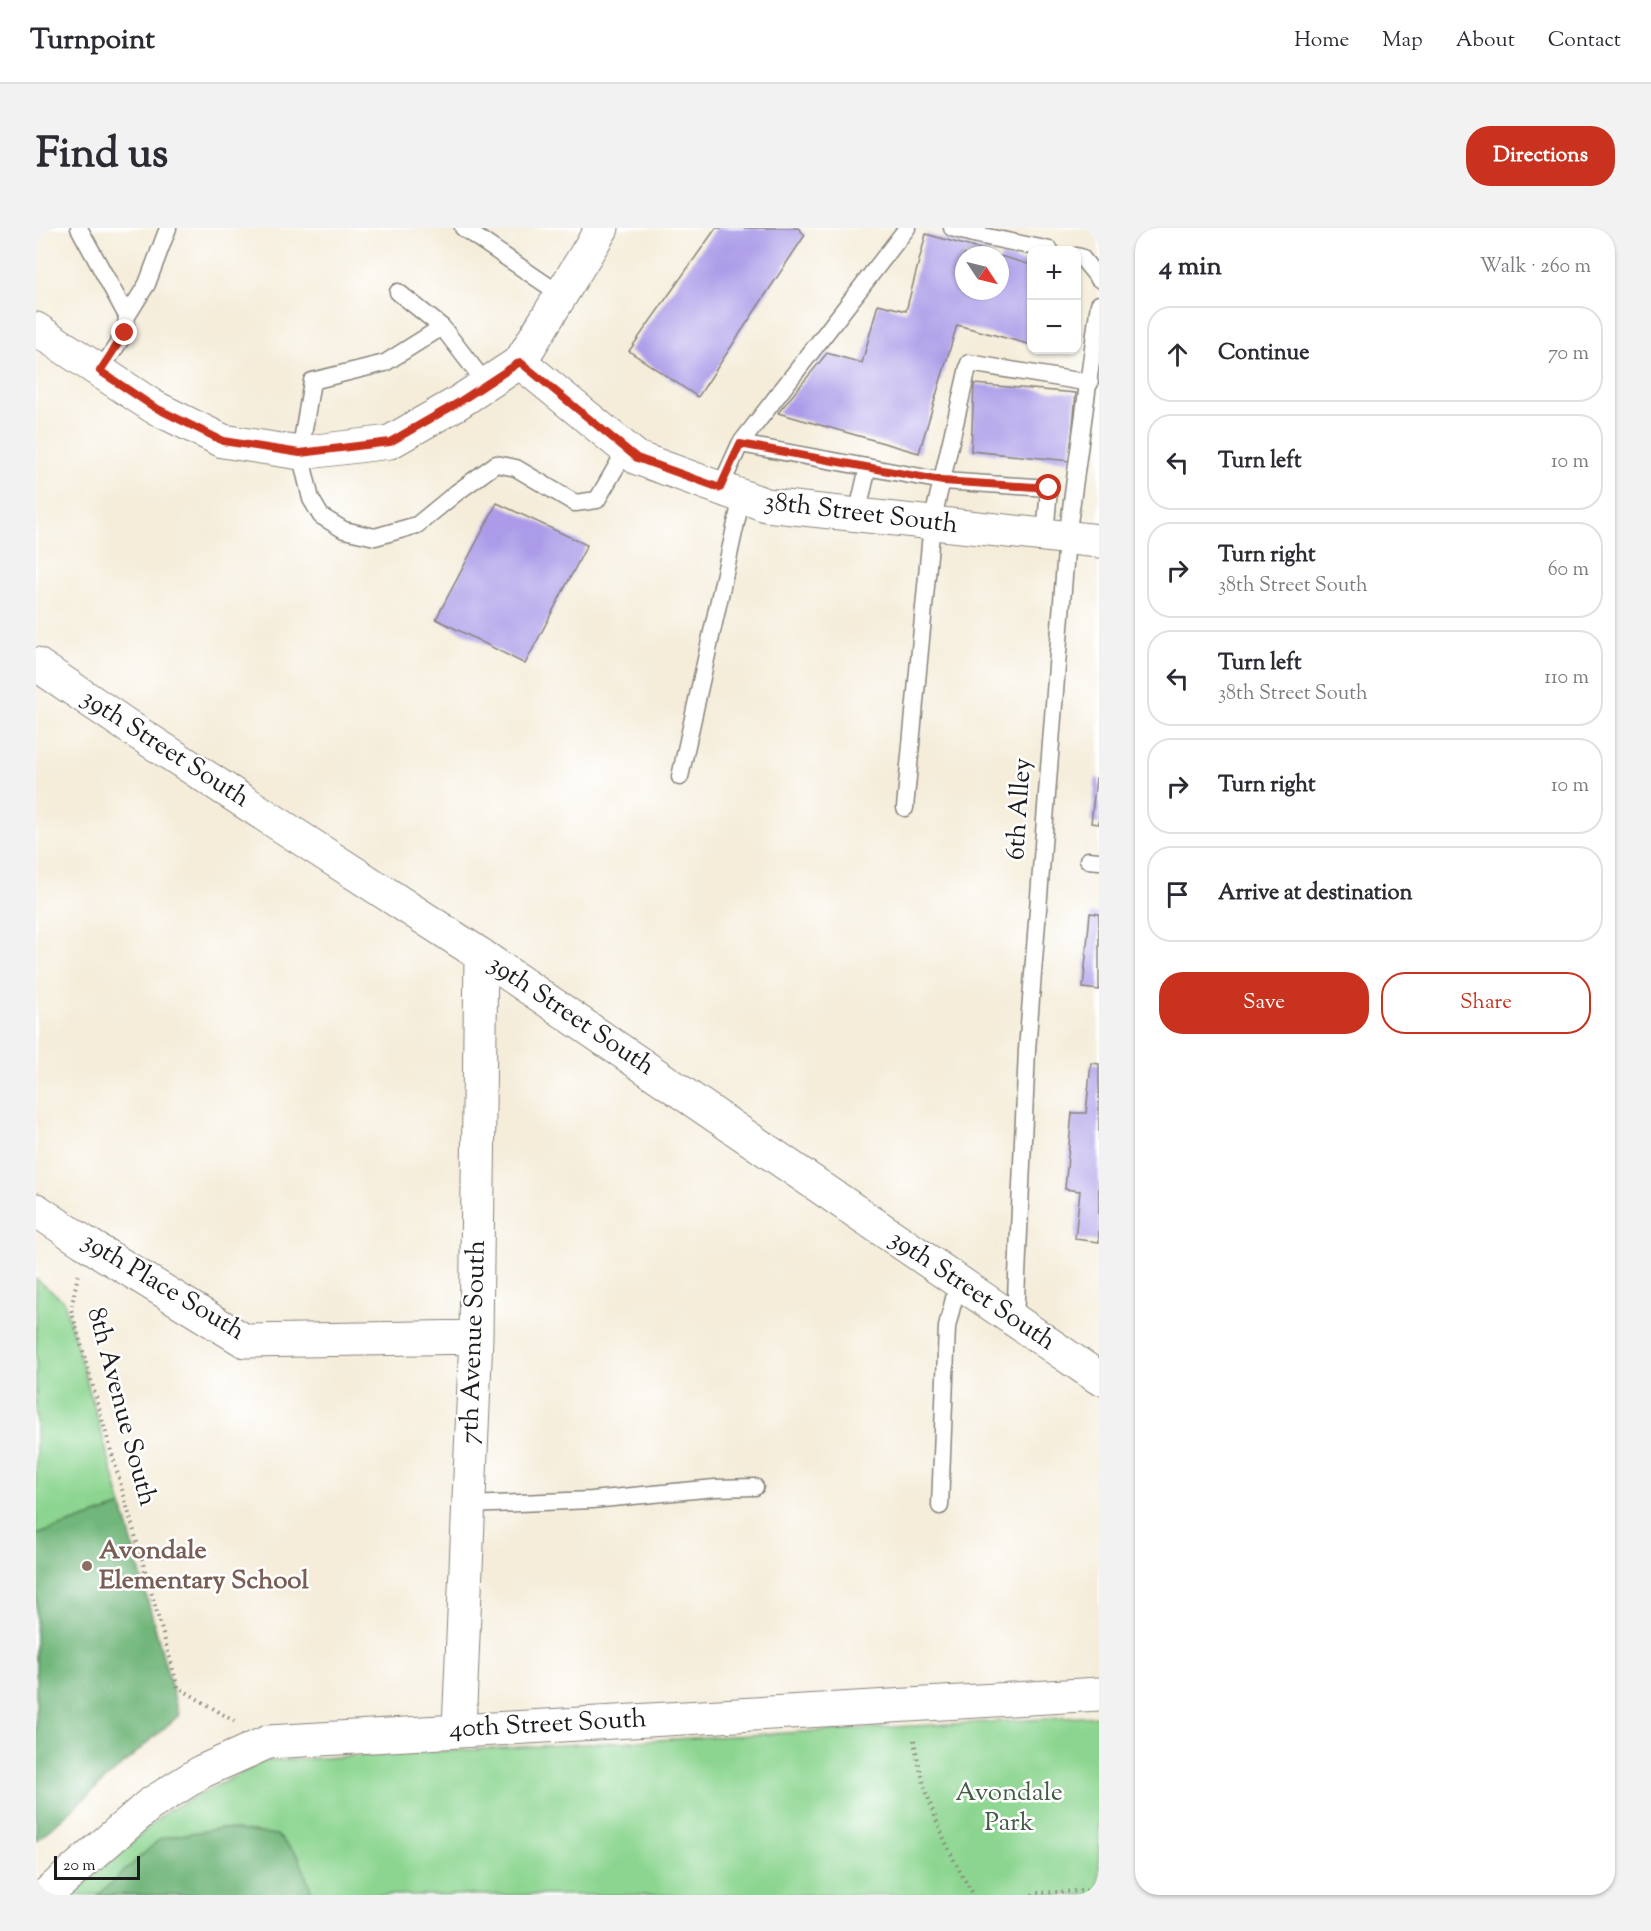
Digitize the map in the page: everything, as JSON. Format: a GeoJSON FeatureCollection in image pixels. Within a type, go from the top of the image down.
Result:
{"type":"FeatureCollection","features":[{"type":"Feature","properties":{"kind":"street"},"geometry":{"type":"LineString","coordinates":[[36,329],[154,407],[223,441],[300,453],[390,442],[456,404],[520,362],[602,228]]}},
{"type":"Feature","properties":{"kind":"street","name":"38th Street South"},"geometry":{"type":"LineString","coordinates":[[520,362],[637,458],[766,505],[1099,541]]}},
{"type":"Feature","properties":{"kind":"street","name":"39th Street South"},"geometry":{"type":"LineString","coordinates":[[36,664],[135,731],[481,955],[1099,1378]]}},
{"type":"Feature","properties":{"kind":"street","name":"7th Avenue South"},"geometry":{"type":"LineString","coordinates":[[459,1730],[477,1337],[481,955]]}},
{"type":"Feature","properties":{"kind":"street","name":"39th Place South"},"geometry":{"type":"LineString","coordinates":[[36,1210],[245,1341],[477,1337]]}},
{"type":"Feature","properties":{"kind":"street","name":"40th Street South"},"geometry":{"type":"LineString","coordinates":[[46,1895],[150,1804],[203,1771],[268,1742],[1099,1694]]}},
{"type":"Feature","properties":{"kind":"lane"},"geometry":{"type":"LineString","coordinates":[[80,228],[127,316]]}},
{"type":"Feature","properties":{"kind":"lane"},"geometry":{"type":"LineString","coordinates":[[100,371],[125,333],[127,316],[147,284],[168,228]]}},
{"type":"Feature","properties":{"kind":"lane"},"geometry":{"type":"LineString","coordinates":[[463,228],[560,294]]}},
{"type":"Feature","properties":{"kind":"lane"},"geometry":{"type":"LineString","coordinates":[[680,777],[740,444],[907,228]]}},
{"type":"Feature","properties":{"kind":"lane"},"geometry":{"type":"LineString","coordinates":[[952,228],[1032,246]]}},
{"type":"Feature","properties":{"kind":"lane"},"geometry":{"type":"LineString","coordinates":[[1081,257],[1099,279]]}},
{"type":"Feature","properties":{"kind":"lane"},"geometry":{"type":"LineString","coordinates":[[398,292],[442,327],[486,384]]}},
{"type":"Feature","properties":{"kind":"lane","name":"6th Alley"},"geometry":{"type":"LineString","coordinates":[[1015,1320],[1027,1050],[1056,537],[1092,416],[1090,383],[1097,341],[1099,304]]}},
{"type":"Feature","properties":{"kind":"lane"},"geometry":{"type":"LineString","coordinates":[[442,327],[385,363],[312,381],[300,453],[311,499],[321,516],[344,530],[375,537],[417,525],[496,464],[516,468],[575,503],[597,500],[626,450]]}},
{"type":"Feature","properties":{"kind":"lane"},"geometry":{"type":"LineString","coordinates":[[905,808],[932,524],[969,363],[1090,383]]}},
{"type":"Feature","properties":{"kind":"lane"},"geometry":{"type":"LineString","coordinates":[[740,444],[943,481],[1049,488],[1056,537]]}},
{"type":"Feature","properties":{"kind":"lane"},"geometry":{"type":"LineString","coordinates":[[857,515],[868,467]]}},
{"type":"Feature","properties":{"kind":"lane"},"geometry":{"type":"LineString","coordinates":[[940,1506],[947,1327],[958,1282]]}},
{"type":"Feature","properties":{"kind":"lane"},"geometry":{"type":"LineString","coordinates":[[469,1505],[592,1500],[715,1488],[755,1487]]}},
{"type":"Feature","properties":{"kind":"path","name":"8th Avenue South"},"geometry":{"type":"LineString","coordinates":[[84,1242],[71,1309],[178,1687],[268,1742]]}},
{"type":"Feature","properties":{"kind":"path"},"geometry":{"type":"LineString","coordinates":[[914,1740],[925,1788],[934,1812],[963,1878],[974,1895]]}},
{"type":"Feature","properties":{"kind":"path"},"geometry":{"type":"LineString","coordinates":[[1032,1895],[1099,1890]]}},
{"type":"Feature","properties":{"kind":"green space"},"geometry":{"type":"Polygon","coordinates":[[[36,1279],[64,1301],[122,1506],[36,1535],[36,1279]]]}},
{"type":"Feature","properties":{"kind":"green space","name":"Avondale Elementary School"},"geometry":{"type":"Polygon","coordinates":[[[122,1506],[179,1715],[36,1841],[36,1535],[122,1506]]]}},
{"type":"Feature","properties":{"kind":"green space","name":"Avondale Park"},"geometry":{"type":"Polygon","coordinates":[[[1099,1716],[1099,1895],[72,1895],[167,1811],[265,1761],[1099,1716]]]}},
{"type":"Feature","properties":{"kind":"green space"},"geometry":{"type":"Polygon","coordinates":[[[222,1828],[277,1835],[299,1857],[313,1895],[98,1895],[161,1838],[222,1828]]]}},
{"type":"Feature","properties":{"kind":"building"},"geometry":{"type":"Polygon","coordinates":[[[716,228],[798,228],[805,235],[698,397],[629,351],[716,228]]]}},
{"type":"Feature","properties":{"kind":"building"},"geometry":{"type":"Polygon","coordinates":[[[926,234],[968,246],[955,246],[955,300],[1009,300],[1009,259],[1027,264],[1027,344],[957,325],[919,453],[778,413],[827,353],[862,363],[878,304],[906,311],[926,234]]]}},
{"type":"Feature","properties":{"kind":"building"},"geometry":{"type":"Polygon","coordinates":[[[974,384],[1076,393],[1070,461],[971,451],[974,384]]]}},
{"type":"Feature","properties":{"kind":"building"},"geometry":{"type":"Polygon","coordinates":[[[497,503],[587,545],[525,664],[436,619],[497,503]]]}},
{"type":"Feature","properties":{"kind":"building"},"geometry":{"type":"Polygon","coordinates":[[[1096,778],[1099,779],[1099,824],[1091,823],[1096,778]]]}},
{"type":"Feature","properties":{"kind":"building"},"geometry":{"type":"Polygon","coordinates":[[[1090,913],[1099,914],[1099,990],[1083,988],[1090,913]]]}},
{"type":"Feature","properties":{"kind":"building"},"geometry":{"type":"Polygon","coordinates":[[[1091,1063],[1099,1064],[1099,1242],[1075,1239],[1080,1191],[1065,1189],[1072,1113],[1086,1113],[1091,1063]]]}},
{"type":"Feature","properties":{"kind":"place","name":"Avondale Elementary School"},"geometry":{"type":"Point","coordinates":[87,1566]}},
{"type":"Feature","properties":{"kind":"route"},"geometry":{"type":"LineString","coordinates":[[125,333],[100,371],[154,407],[223,441],[300,453],[390,442],[456,404],[520,362],[637,458],[720,488],[740,444],[943,481],[1049,488]]}}]}
